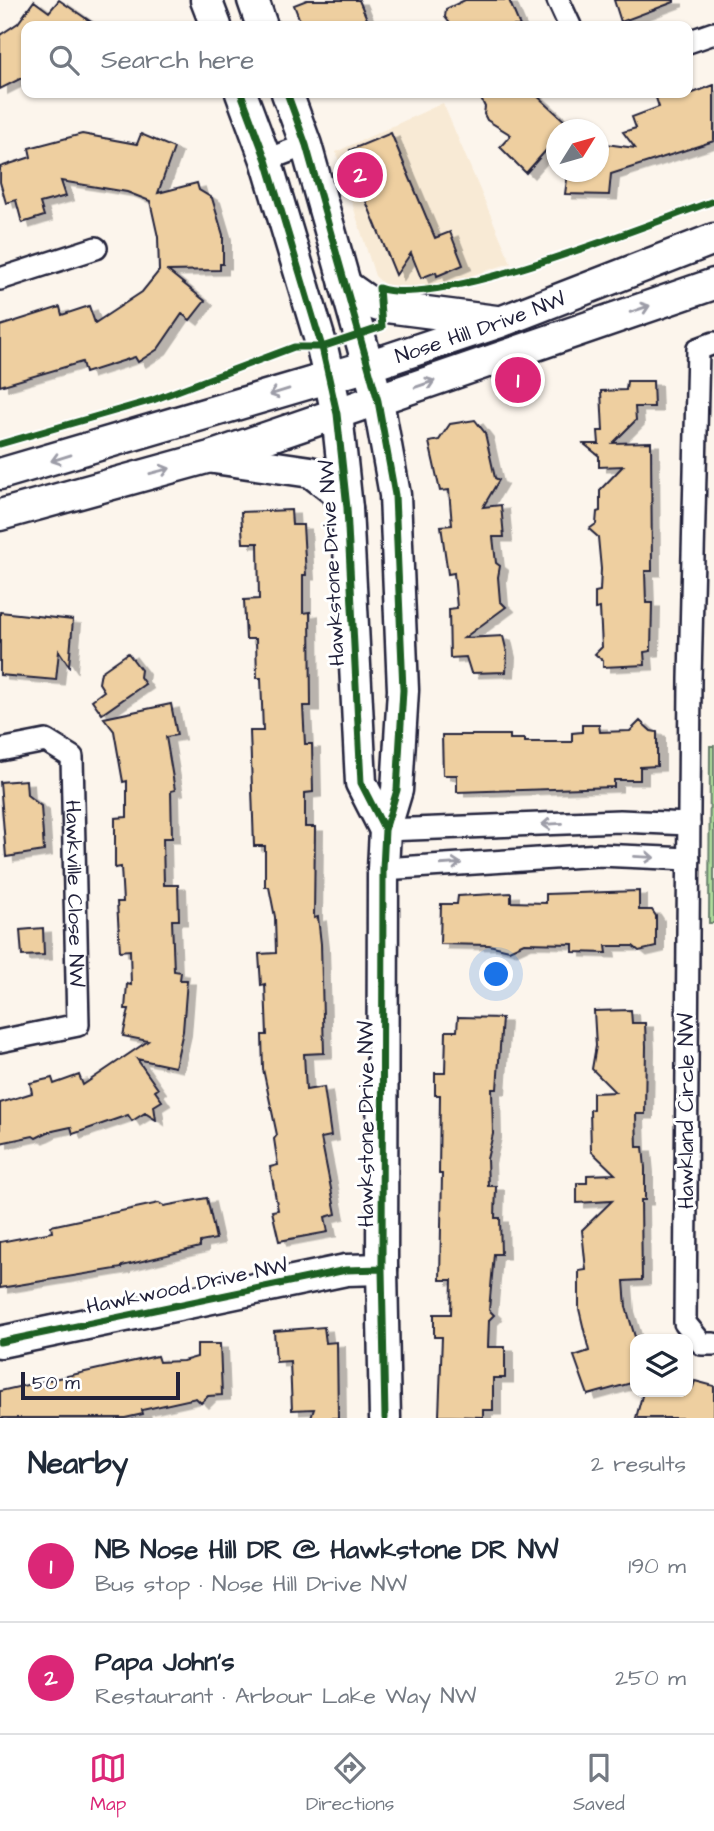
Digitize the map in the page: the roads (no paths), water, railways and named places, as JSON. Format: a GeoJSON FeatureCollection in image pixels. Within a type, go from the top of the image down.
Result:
{"type":"FeatureCollection","features":[{"type":"Feature","properties":{"kind":"street"},"geometry":{"type":"LineString","coordinates":[[206,0],[214,21]]}},
{"type":"Feature","properties":{"kind":"street"},"geometry":{"type":"LineString","coordinates":[[253,0],[260,21]]}},
{"type":"Feature","properties":{"kind":"street"},"geometry":{"type":"LineString","coordinates":[[558,0],[568,21]]}},
{"type":"Feature","properties":{"kind":"street"},"geometry":{"type":"LineString","coordinates":[[693,40],[714,33]]}},
{"type":"Feature","properties":{"kind":"street","name":"Hawkstone Drive NW"},"geometry":{"type":"LineString","coordinates":[[243,98],[266,160],[337,414],[347,508],[361,783],[385,830]]}},
{"type":"Feature","properties":{"kind":"street","name":"Hawkstone Drive NW"},"geometry":{"type":"LineString","coordinates":[[288,98],[306,145],[378,401],[395,495],[403,690],[397,790],[385,830],[383,869],[382,1269],[385,1418]]}},
{"type":"Feature","properties":{"kind":"street"},"geometry":{"type":"LineString","coordinates":[[266,160],[306,145]]}},
{"type":"Feature","properties":{"kind":"street","name":"Nose Hill Drive NW"},"geometry":{"type":"LineString","coordinates":[[0,474],[368,366],[500,322],[714,239]]}},
{"type":"Feature","properties":{"kind":"street"},"geometry":{"type":"LineString","coordinates":[[0,279],[96,248]]}},
{"type":"Feature","properties":{"kind":"street","name":"Nose Hill Drive NW"},"geometry":{"type":"LineString","coordinates":[[0,514],[210,457],[714,284]]}},
{"type":"Feature","properties":{"kind":"street"},"geometry":{"type":"LineString","coordinates":[[345,285],[379,306],[500,322]]}},
{"type":"Feature","properties":{"kind":"street","name":"Hawkland Circle NW"},"geometry":{"type":"LineString","coordinates":[[714,343],[698,349],[689,859],[685,1324],[702,1344],[714,1345]]}},
{"type":"Feature","properties":{"kind":"street"},"geometry":{"type":"LineString","coordinates":[[210,457],[312,472],[334,489],[347,508]]}},
{"type":"Feature","properties":{"kind":"street","name":"Hawkville Close NW"},"geometry":{"type":"LineString","coordinates":[[0,750],[46,741],[72,757],[78,1025],[0,1041]]}},
{"type":"Feature","properties":{"kind":"street"},"geometry":{"type":"LineString","coordinates":[[385,830],[620,821],[690,824]]}},
{"type":"Feature","properties":{"kind":"street"},"geometry":{"type":"LineString","coordinates":[[383,869],[600,855],[689,859]]}},
{"type":"Feature","properties":{"kind":"street","name":"Hawkwood Drive NW"},"geometry":{"type":"LineString","coordinates":[[0,1342],[346,1270],[382,1269]]}},
{"type":"Feature","properties":{"kind":"place","name":"Papa John's"},"geometry":{"type":"Point","coordinates":[360,175]}},
{"type":"Feature","properties":{"kind":"place","name":"NB Nose Hill DR @ Hawkstone DR NW"},"geometry":{"type":"Point","coordinates":[518,380]}}]}
